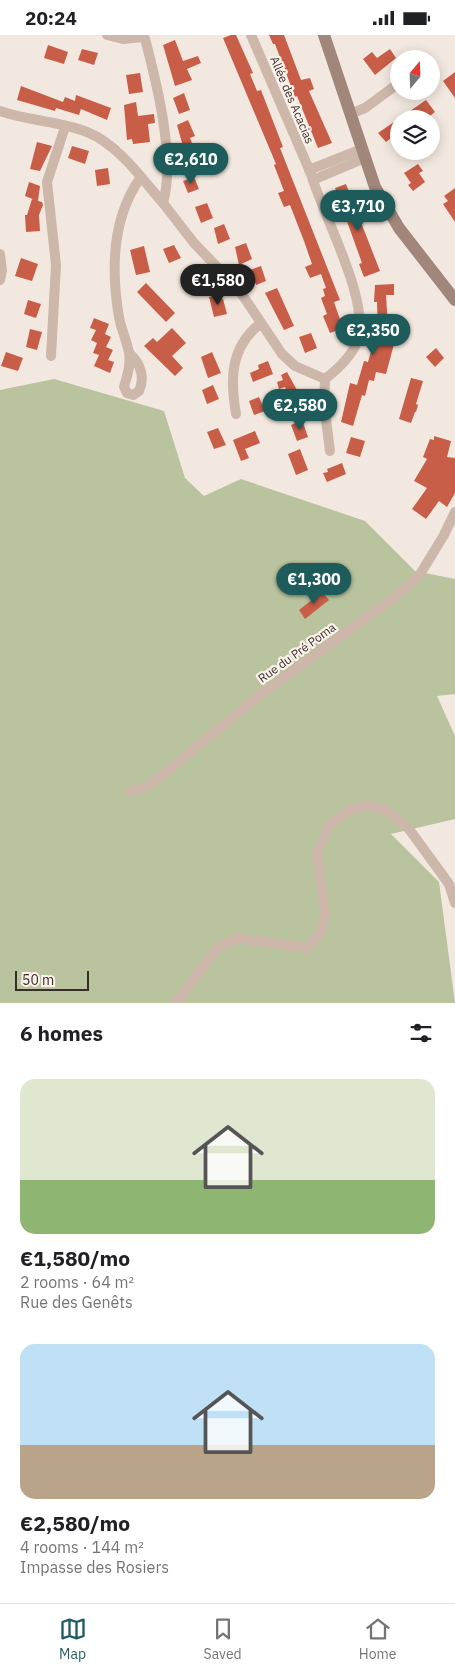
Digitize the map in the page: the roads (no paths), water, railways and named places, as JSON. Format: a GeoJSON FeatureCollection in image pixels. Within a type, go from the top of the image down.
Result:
{"type":"FeatureCollection","features":[{"type":"Feature","properties":{"kind":"street"},"geometry":{"type":"LineString","coordinates":[[107,35],[123,39],[144,36],[156,78],[168,160],[167,189],[163,203]]}},
{"type":"Feature","properties":{"kind":"street","name":"Allée des Acacias"},"geometry":{"type":"LineString","coordinates":[[250,35],[311,175],[350,277],[359,308],[360,325],[357,341],[343,363],[325,379]]}},
{"type":"Feature","properties":{"kind":"street"},"geometry":{"type":"LineString","coordinates":[[324,35],[375,187],[399,228],[455,300]]}},
{"type":"Feature","properties":{"kind":"street"},"geometry":{"type":"LineString","coordinates":[[350,114],[365,108],[390,90]]}},
{"type":"Feature","properties":{"kind":"street"},"geometry":{"type":"LineString","coordinates":[[0,111],[85,132],[111,146],[141,177],[194,243],[231,279],[282,354],[295,366],[325,379],[325,411],[330,451]]}},
{"type":"Feature","properties":{"kind":"street"},"geometry":{"type":"LineString","coordinates":[[51,356],[56,265],[47,183],[65,127]]}},
{"type":"Feature","properties":{"kind":"street"},"geometry":{"type":"LineString","coordinates":[[311,175],[363,154]]}},
{"type":"Feature","properties":{"kind":"street"},"geometry":{"type":"LineString","coordinates":[[130,354],[119,319],[114,278],[116,245],[126,204],[141,177]]}},
{"type":"Feature","properties":{"kind":"street"},"geometry":{"type":"LineString","coordinates":[[0,254],[2,271],[0,280]]}},
{"type":"Feature","properties":{"kind":"street"},"geometry":{"type":"LineString","coordinates":[[236,414],[232,371],[241,347],[254,329],[261,323]]}},
{"type":"Feature","properties":{"kind":"street","name":"Rue du Pré Poma"},"geometry":{"type":"LineString","coordinates":[[130,792],[150,785],[260,695],[392,599],[419,576],[444,535],[455,512]]}},
{"type":"Feature","properties":{"kind":"street"},"geometry":{"type":"LineString","coordinates":[[176,1003],[217,948],[238,938],[307,948],[321,933],[325,914],[317,854],[329,825],[351,809],[370,806],[386,810],[409,829],[449,884],[455,903]]}}]}
